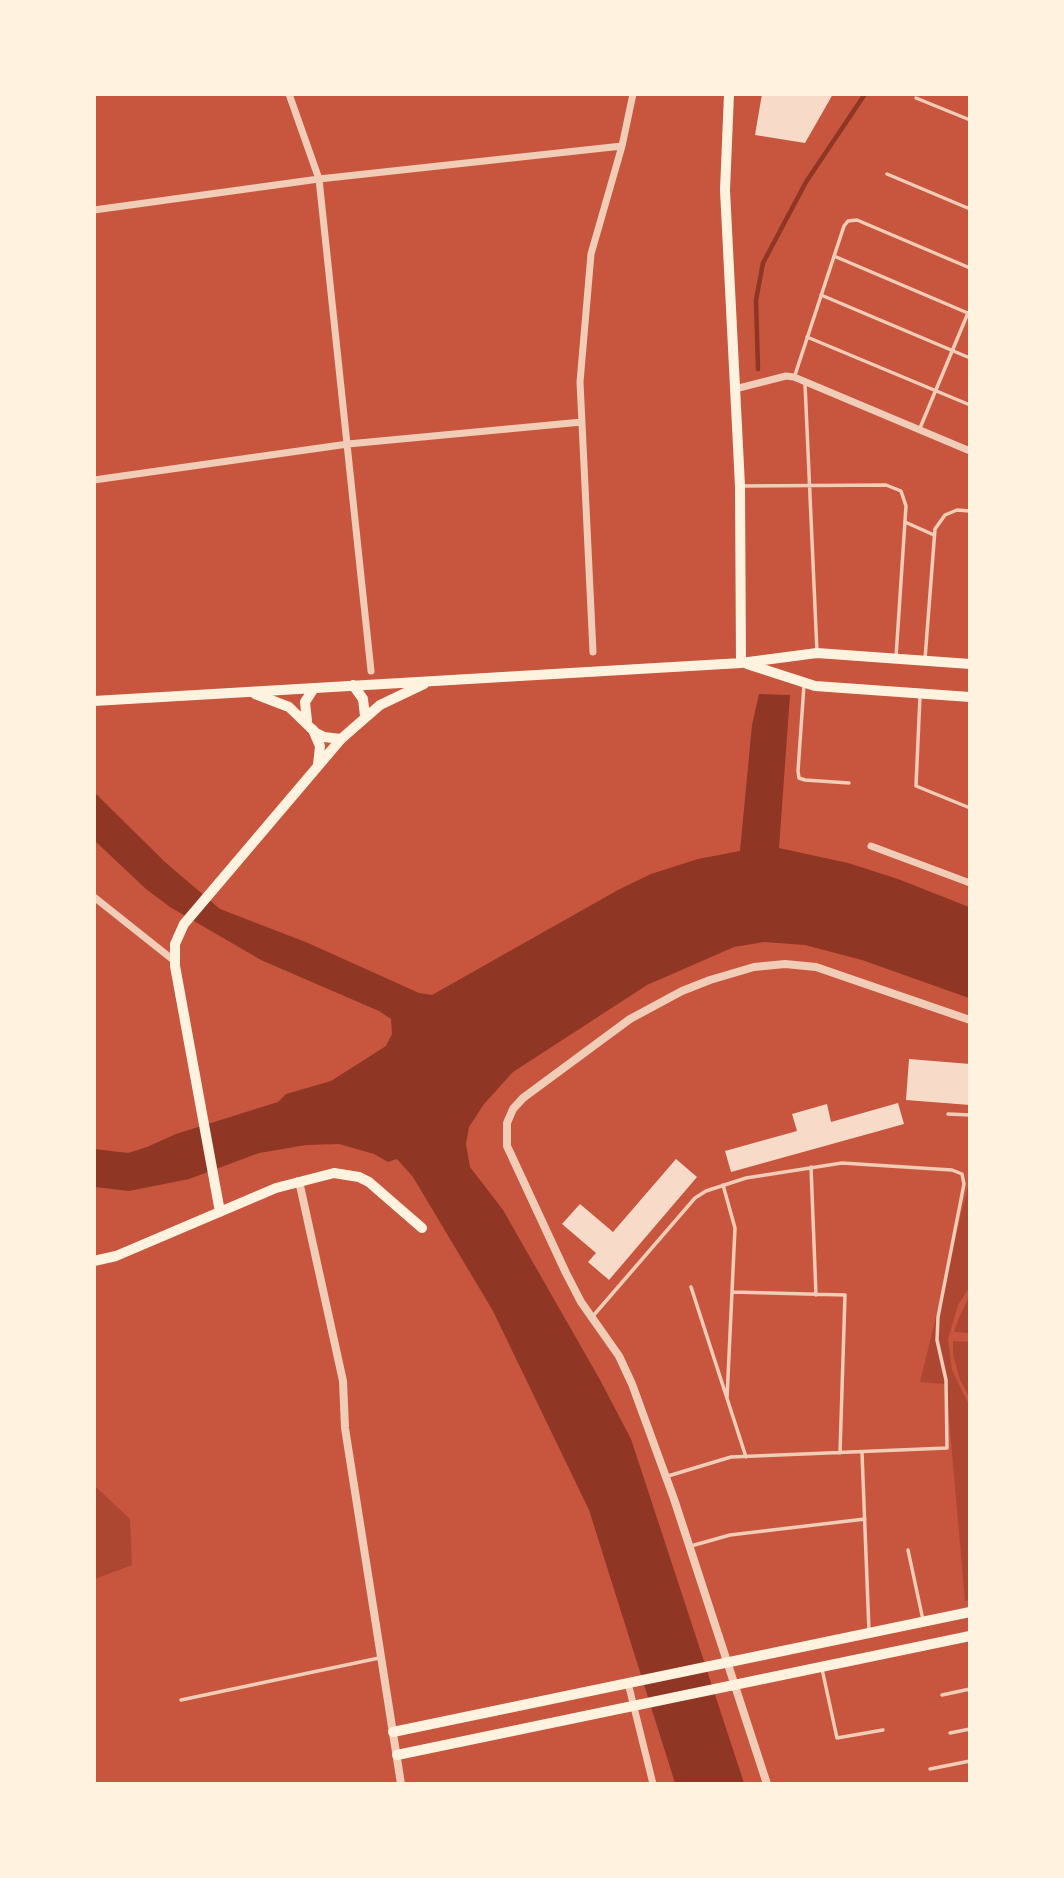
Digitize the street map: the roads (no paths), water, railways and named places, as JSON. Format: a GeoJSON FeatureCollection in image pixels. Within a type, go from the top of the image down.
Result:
{"type":"FeatureCollection","features":[{"type":"Feature","properties":{"kind":"main road"},"geometry":{"type":"LineString","coordinates":[[729,94],[725,190],[740,486],[741,663]]}},
{"type":"Feature","properties":{"kind":"main road"},"geometry":{"type":"LineString","coordinates":[[94,701],[741,663],[817,653],[970,664]]}},
{"type":"Feature","properties":{"kind":"main road"},"geometry":{"type":"LineString","coordinates":[[741,663],[815,686],[970,697]]}},
{"type":"Feature","properties":{"kind":"main road"},"geometry":{"type":"LineString","coordinates":[[220,1212],[175,965],[174,944],[184,924],[341,739],[365,716],[397,696],[433,681]]}},
{"type":"Feature","properties":{"kind":"main road"},"geometry":{"type":"LineString","coordinates":[[353,685],[363,699],[365,716]]}},
{"type":"Feature","properties":{"kind":"main road"},"geometry":{"type":"LineString","coordinates":[[314,688],[305,702],[306,719],[310,727],[324,737],[341,739]]}},
{"type":"Feature","properties":{"kind":"main road"},"geometry":{"type":"LineString","coordinates":[[237,692],[260,695],[280,702],[298,713],[317,736],[320,746],[318,766]]}},
{"type":"Feature","properties":{"kind":"main road"},"geometry":{"type":"LineString","coordinates":[[94,1261],[116,1256],[299,1181],[334,1173],[359,1177],[385,1194],[422,1228]]}},
{"type":"Feature","properties":{"kind":"main road"},"geometry":{"type":"LineString","coordinates":[[393,1732],[970,1612]]}},
{"type":"Feature","properties":{"kind":"main road"},"geometry":{"type":"LineString","coordinates":[[397,1755],[970,1636]]}},
{"type":"Feature","properties":{"kind":"street"},"geometry":{"type":"LineString","coordinates":[[289,94],[320,179],[371,671]]}},
{"type":"Feature","properties":{"kind":"street"},"geometry":{"type":"LineString","coordinates":[[593,652],[580,382],[591,254],[622,146],[633,94]]}},
{"type":"Feature","properties":{"kind":"street"},"geometry":{"type":"LineString","coordinates":[[94,210],[320,179],[622,146]]}},
{"type":"Feature","properties":{"kind":"street"},"geometry":{"type":"LineString","coordinates":[[735,389],[786,376],[794,377],[970,452]]}},
{"type":"Feature","properties":{"kind":"street"},"geometry":{"type":"LineString","coordinates":[[94,480],[348,444],[582,422]]}},
{"type":"Feature","properties":{"kind":"street"},"geometry":{"type":"LineString","coordinates":[[871,846],[970,883]]}},
{"type":"Feature","properties":{"kind":"street"},"geometry":{"type":"LineString","coordinates":[[94,897],[172,959]]}},
{"type":"Feature","properties":{"kind":"street"},"geometry":{"type":"LineString","coordinates":[[767,1783],[690,1547],[626,1370],[566,1273],[507,1146],[507,1123],[513,1109],[523,1098],[605,1036],[655,1004],[710,980],[754,967],[785,964],[824,968],[970,1020]]}},
{"type":"Feature","properties":{"kind":"street"},"geometry":{"type":"LineString","coordinates":[[299,1181],[343,1381],[345,1428],[401,1783]]}},
{"type":"Feature","properties":{"kind":"street"},"geometry":{"type":"LineString","coordinates":[[628,1683],[653,1783]]}},
{"type":"Feature","properties":{"kind":"lane"},"geometry":{"type":"LineString","coordinates":[[916,97],[970,120]]}},
{"type":"Feature","properties":{"kind":"lane"},"geometry":{"type":"LineString","coordinates":[[887,174],[970,209]]}},
{"type":"Feature","properties":{"kind":"lane"},"geometry":{"type":"LineString","coordinates":[[794,377],[844,226],[848,221],[853,220],[970,268]]}},
{"type":"Feature","properties":{"kind":"lane"},"geometry":{"type":"LineString","coordinates":[[834,256],[969,314],[919,430]]}},
{"type":"Feature","properties":{"kind":"lane"},"geometry":{"type":"LineString","coordinates":[[821,295],[970,358]]}},
{"type":"Feature","properties":{"kind":"lane"},"geometry":{"type":"LineString","coordinates":[[807,337],[970,405]]}},
{"type":"Feature","properties":{"kind":"lane"},"geometry":{"type":"LineString","coordinates":[[805,382],[817,653]]}},
{"type":"Feature","properties":{"kind":"lane"},"geometry":{"type":"LineString","coordinates":[[740,486],[892,485],[904,495],[905,522],[895,659]]}},
{"type":"Feature","properties":{"kind":"lane"},"geometry":{"type":"LineString","coordinates":[[925,661],[937,523],[945,515],[957,510],[970,511]]}},
{"type":"Feature","properties":{"kind":"lane"},"geometry":{"type":"LineString","coordinates":[[905,522],[934,535]]}},
{"type":"Feature","properties":{"kind":"lane"},"geometry":{"type":"LineString","coordinates":[[804,683],[799,778],[849,783]]}},
{"type":"Feature","properties":{"kind":"lane"},"geometry":{"type":"LineString","coordinates":[[920,694],[916,786],[970,808]]}},
{"type":"Feature","properties":{"kind":"lane"},"geometry":{"type":"LineString","coordinates":[[948,1114],[970,1115]]}},
{"type":"Feature","properties":{"kind":"lane"},"geometry":{"type":"LineString","coordinates":[[592,1318],[695,1198],[723,1185],[746,1178],[811,1167],[859,1163],[952,1170],[962,1174],[964,1179],[938,1317],[939,1351],[946,1380],[947,1448],[723,1458],[666,1477]]}},
{"type":"Feature","properties":{"kind":"lane"},"geometry":{"type":"LineString","coordinates":[[811,1167],[816,1294]]}},
{"type":"Feature","properties":{"kind":"lane"},"geometry":{"type":"LineString","coordinates":[[723,1185],[735,1222],[727,1398]]}},
{"type":"Feature","properties":{"kind":"lane"},"geometry":{"type":"LineString","coordinates":[[691,1287],[746,1457]]}},
{"type":"Feature","properties":{"kind":"lane"},"geometry":{"type":"LineString","coordinates":[[732,1292],[845,1295],[840,1453]]}},
{"type":"Feature","properties":{"kind":"lane"},"geometry":{"type":"LineString","coordinates":[[862,1452],[869,1633]]}},
{"type":"Feature","properties":{"kind":"lane"},"geometry":{"type":"LineString","coordinates":[[690,1547],[730,1535],[864,1519]]}},
{"type":"Feature","properties":{"kind":"lane"},"geometry":{"type":"LineString","coordinates":[[908,1550],[923,1622]]}},
{"type":"Feature","properties":{"kind":"lane"},"geometry":{"type":"LineString","coordinates":[[181,1700],[381,1658]]}},
{"type":"Feature","properties":{"kind":"lane"},"geometry":{"type":"LineString","coordinates":[[822,1667],[837,1738],[883,1730]]}},
{"type":"Feature","properties":{"kind":"lane"},"geometry":{"type":"LineString","coordinates":[[942,1695],[970,1689]]}},
{"type":"Feature","properties":{"kind":"lane"},"geometry":{"type":"LineString","coordinates":[[950,1733],[970,1729]]}},
{"type":"Feature","properties":{"kind":"lane"},"geometry":{"type":"LineString","coordinates":[[930,1769],[970,1761]]}},
{"type":"Feature","properties":{"kind":"waterway"},"geometry":{"type":"LineString","coordinates":[[758,369],[756,300],[763,263],[806,182],[865,94]]}}]}
